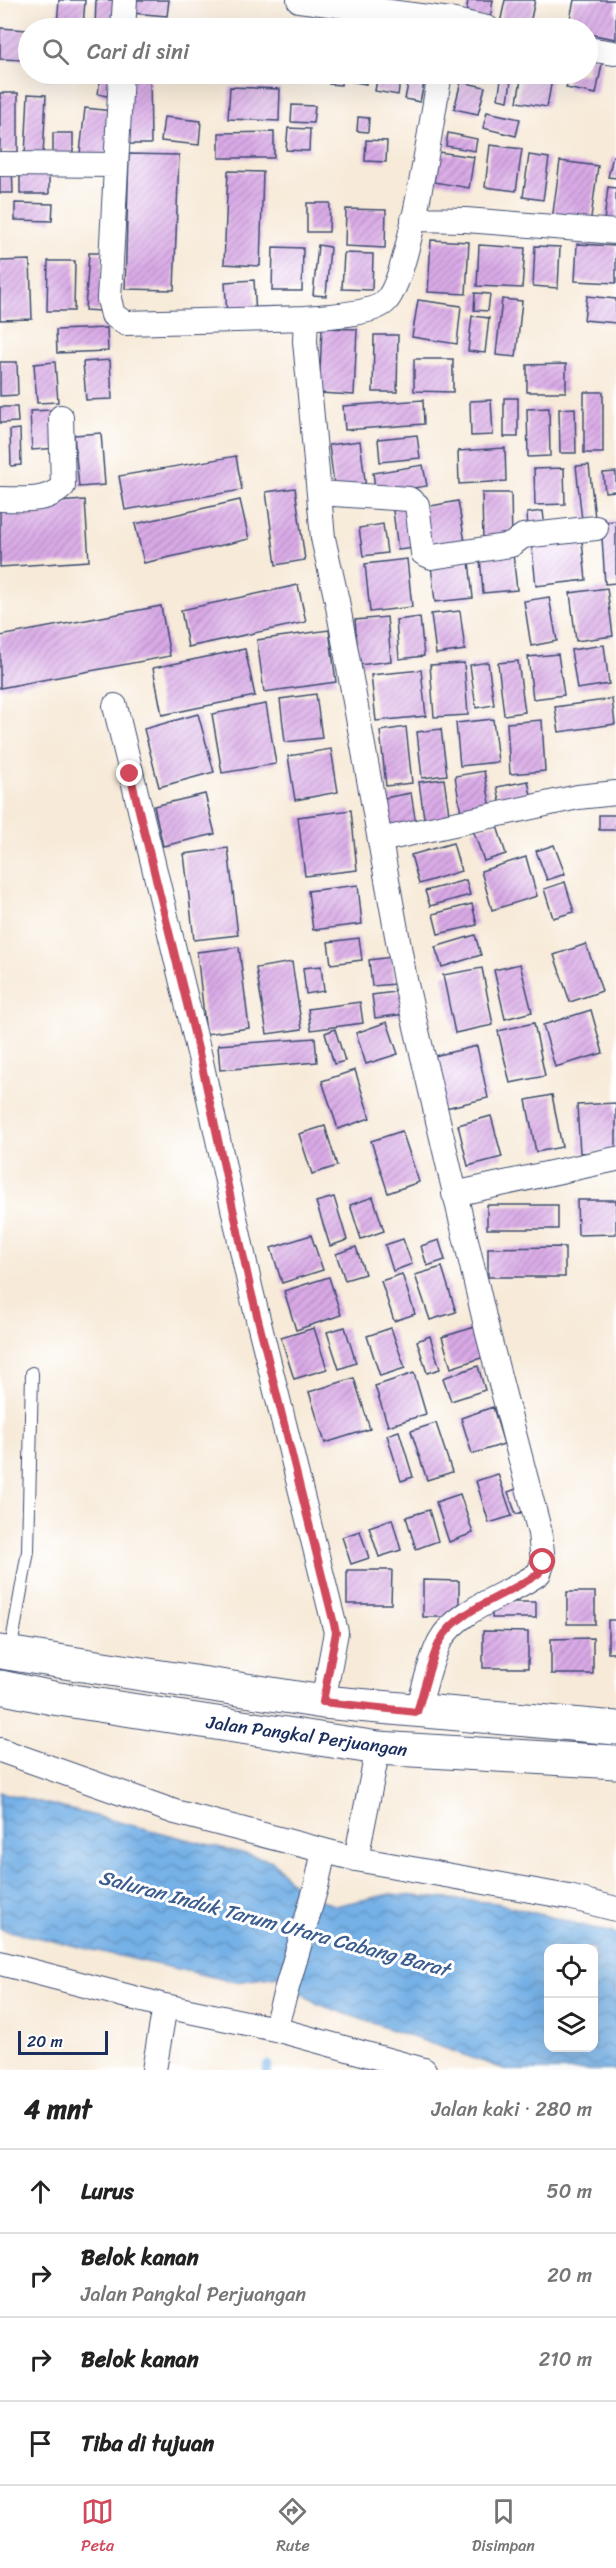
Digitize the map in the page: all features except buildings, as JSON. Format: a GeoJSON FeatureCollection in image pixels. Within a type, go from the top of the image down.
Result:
{"type":"FeatureCollection","features":[{"type":"Feature","properties":{"kind":"main road","name":"Jalan Pangkal Perjuangan"},"geometry":{"type":"LineString","coordinates":[[8,1647],[326,1686],[417,1712],[616,1728]]}},
{"type":"Feature","properties":{"kind":"main road","name":"Jalan Pangkal Perjuangan"},"geometry":{"type":"LineString","coordinates":[[0,1687],[53,1698],[378,1748],[616,1762]]}},
{"type":"Feature","properties":{"kind":"street"},"geometry":{"type":"LineString","coordinates":[[124,18],[125,0]]}},
{"type":"Feature","properties":{"kind":"street"},"geometry":{"type":"LineString","coordinates":[[299,0],[451,16]]}},
{"type":"Feature","properties":{"kind":"street"},"geometry":{"type":"LineString","coordinates":[[598,51],[614,53]]}},
{"type":"Feature","properties":{"kind":"street"},"geometry":{"type":"LineString","coordinates":[[120,84],[108,298],[113,315],[125,323],[306,318],[375,308],[386,301],[397,281],[413,219],[438,84]]}},
{"type":"Feature","properties":{"kind":"street"},"geometry":{"type":"LineString","coordinates":[[0,164],[116,165]]}},
{"type":"Feature","properties":{"kind":"street"},"geometry":{"type":"LineString","coordinates":[[413,219],[466,220],[616,232]]}},
{"type":"Feature","properties":{"kind":"street"},"geometry":{"type":"LineString","coordinates":[[306,318],[305,341],[323,538],[337,601],[405,980],[454,1194],[540,1533],[543,1562],[539,1573],[477,1607],[452,1626],[440,1640],[417,1712]]}},
{"type":"Feature","properties":{"kind":"street"},"geometry":{"type":"LineString","coordinates":[[0,499],[47,497],[56,493],[63,486],[61,417]]}},
{"type":"Feature","properties":{"kind":"street"},"geometry":{"type":"LineString","coordinates":[[320,493],[414,501],[417,505],[423,553],[432,557],[511,545],[523,536],[596,528]]}},
{"type":"Feature","properties":{"kind":"street"},"geometry":{"type":"LineString","coordinates":[[115,706],[200,1057],[251,1291],[336,1632],[326,1686]]}},
{"type":"Feature","properties":{"kind":"street"},"geometry":{"type":"LineString","coordinates":[[380,840],[578,797],[616,793]]}},
{"type":"Feature","properties":{"kind":"street"},"geometry":{"type":"LineString","coordinates":[[454,1194],[616,1159]]}},
{"type":"Feature","properties":{"kind":"street"},"geometry":{"type":"LineString","coordinates":[[356,1859],[378,1748]]}},
{"type":"Feature","properties":{"kind":"street"},"geometry":{"type":"LineString","coordinates":[[0,1750],[175,1812],[324,1851],[356,1859],[547,1893],[616,1909]]}},
{"type":"Feature","properties":{"kind":"street"},"geometry":{"type":"LineString","coordinates":[[275,2029],[316,1887],[324,1851]]}},
{"type":"Feature","properties":{"kind":"street"},"geometry":{"type":"LineString","coordinates":[[0,1963],[165,2006],[275,2029],[424,2070]]}},
{"type":"Feature","properties":{"kind":"street"},"geometry":{"type":"LineString","coordinates":[[154,2070],[165,2006]]}},
{"type":"Feature","properties":{"kind":"lane"},"geometry":{"type":"LineString","coordinates":[[8,1647],[23,1586],[28,1551],[32,1373]]}},
{"type":"Feature","properties":{"kind":"water","name":"Saluran Induk Tarum Utara Cabang Barat"},"geometry":{"type":"Polygon","coordinates":[[[0,1792],[273,1861],[298,1890],[335,1906],[390,1894],[496,1903],[616,1934],[616,2070],[507,2070],[318,2004],[278,1976],[235,1982],[0,1929],[0,1792]]]}},
{"type":"Feature","properties":{"kind":"waterway"},"geometry":{"type":"LineString","coordinates":[[267,2070],[268,2065]]}},
{"type":"Feature","properties":{"kind":"route"},"geometry":{"type":"LineString","coordinates":[[130,774],[200,1057],[251,1291],[336,1632],[323,1702],[417,1712],[440,1640],[452,1626],[477,1607],[530,1580],[539,1573],[543,1562]]}}]}
